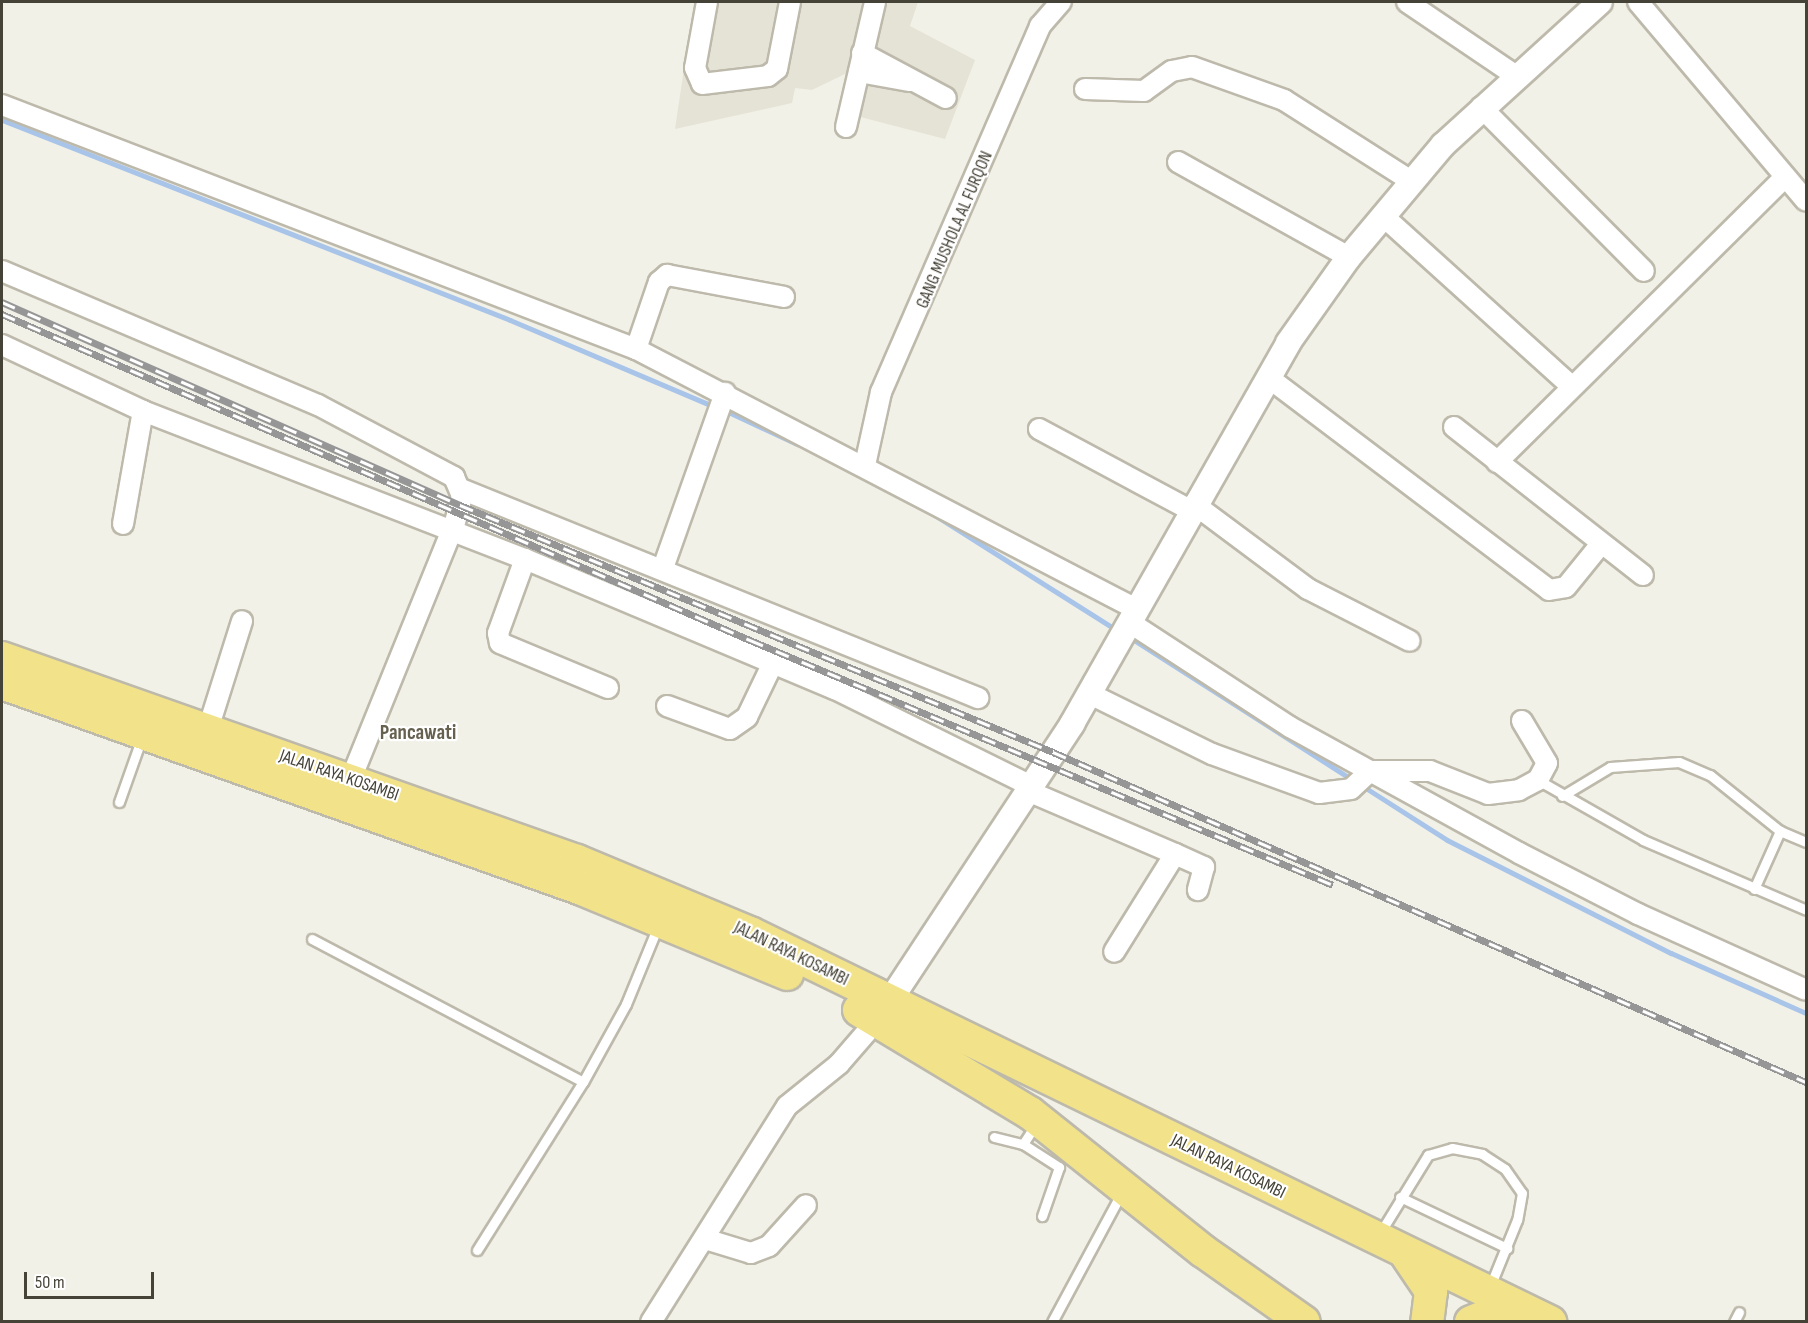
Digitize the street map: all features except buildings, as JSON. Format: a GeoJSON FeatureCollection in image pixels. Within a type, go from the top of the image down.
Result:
{"type":"FeatureCollection","features":[{"type":"Feature","properties":{"kind":"highway","name":"JALAN RAYA KOSAMBI"},"geometry":{"type":"LineString","coordinates":[[2,658],[218,742],[884,1011],[1390,1244],[1549,1321]]}},
{"type":"Feature","properties":{"kind":"highway","name":"JALAN RAYA KOSAMBI"},"geometry":{"type":"LineString","coordinates":[[2,683],[144,732],[218,742],[351,779],[639,885],[884,1011],[1031,1132],[1125,1186],[1203,1251],[1304,1322]]}},
{"type":"Feature","properties":{"kind":"highway"},"geometry":{"type":"LineString","coordinates":[[1390,1244],[1431,1292],[1427,1322]]}},
{"type":"Feature","properties":{"kind":"highway"},"geometry":{"type":"LineString","coordinates":[[1471,1322],[1493,1313],[1549,1321]]}},
{"type":"Feature","properties":{"kind":"street"},"geometry":{"type":"LineString","coordinates":[[706,2],[695,68],[702,84],[768,76],[777,69],[790,2]]}},
{"type":"Feature","properties":{"kind":"street"},"geometry":{"type":"LineString","coordinates":[[846,127],[875,2]]}},
{"type":"Feature","properties":{"kind":"street","name":"GANG MUSHOLA AL FURQON"},"geometry":{"type":"LineString","coordinates":[[865,465],[881,392],[1040,26],[1061,2]]}},
{"type":"Feature","properties":{"kind":"street"},"geometry":{"type":"LineString","coordinates":[[1407,2],[1515,75]]}},
{"type":"Feature","properties":{"kind":"street"},"geometry":{"type":"LineString","coordinates":[[651,1322],[787,1106],[839,1064],[884,1011],[1030,788],[1088,693],[1192,507],[1269,378],[1349,257],[1382,214],[1481,108],[1515,75],[1600,2]]}},
{"type":"Feature","properties":{"kind":"street"},"geometry":{"type":"LineString","coordinates":[[1638,2],[1806,201]]}},
{"type":"Feature","properties":{"kind":"street"},"geometry":{"type":"LineString","coordinates":[[861,62],[905,72],[910,81],[946,98]]}},
{"type":"Feature","properties":{"kind":"street"},"geometry":{"type":"LineString","coordinates":[[1085,89],[1144,91],[1172,71],[1192,68],[1284,100],[1411,182]]}},
{"type":"Feature","properties":{"kind":"street"},"geometry":{"type":"LineString","coordinates":[[2,105],[636,349],[723,398],[865,465],[1129,621],[1290,727],[1362,779],[1445,812],[1638,914],[1806,990]]}},
{"type":"Feature","properties":{"kind":"street"},"geometry":{"type":"LineString","coordinates":[[1481,108],[1644,271]]}},
{"type":"Feature","properties":{"kind":"street"},"geometry":{"type":"LineString","coordinates":[[1179,162],[1349,257]]}},
{"type":"Feature","properties":{"kind":"street"},"geometry":{"type":"LineString","coordinates":[[1497,462],[1570,386],[1785,177]]}},
{"type":"Feature","properties":{"kind":"street"},"geometry":{"type":"LineString","coordinates":[[1382,214],[1570,386]]}},
{"type":"Feature","properties":{"kind":"street"},"geometry":{"type":"LineString","coordinates":[[2,271],[337,414],[444,468],[461,489],[663,568],[978,698]]}},
{"type":"Feature","properties":{"kind":"street"},"geometry":{"type":"LineString","coordinates":[[636,349],[659,282],[668,274],[784,297]]}},
{"type":"Feature","properties":{"kind":"street"},"geometry":{"type":"LineString","coordinates":[[2,345],[143,411],[525,559],[772,663],[1030,788],[1204,867],[1198,890]]}},
{"type":"Feature","properties":{"kind":"street"},"geometry":{"type":"LineString","coordinates":[[1269,378],[1549,590],[1566,587],[1601,544]]}},
{"type":"Feature","properties":{"kind":"street"},"geometry":{"type":"LineString","coordinates":[[663,568],[723,398]]}},
{"type":"Feature","properties":{"kind":"street"},"geometry":{"type":"LineString","coordinates":[[123,524],[143,411]]}},
{"type":"Feature","properties":{"kind":"street"},"geometry":{"type":"LineString","coordinates":[[1454,427],[1643,575]]}},
{"type":"Feature","properties":{"kind":"street"},"geometry":{"type":"LineString","coordinates":[[1039,429],[1192,507],[1308,589],[1410,641]]}},
{"type":"Feature","properties":{"kind":"street"},"geometry":{"type":"LineString","coordinates":[[351,779],[452,531],[461,489]]}},
{"type":"Feature","properties":{"kind":"street"},"geometry":{"type":"LineString","coordinates":[[525,559],[498,633],[500,643],[608,688]]}},
{"type":"Feature","properties":{"kind":"street"},"geometry":{"type":"LineString","coordinates":[[218,742],[242,621]]}},
{"type":"Feature","properties":{"kind":"street"},"geometry":{"type":"LineString","coordinates":[[668,706],[730,729],[747,717],[772,663]]}},
{"type":"Feature","properties":{"kind":"street"},"geometry":{"type":"LineString","coordinates":[[1088,693],[1294,788],[1338,795],[1362,779],[1430,771],[1469,786],[1502,794],[1538,780],[1547,763],[1522,721]]}},
{"type":"Feature","properties":{"kind":"street"},"geometry":{"type":"LineString","coordinates":[[1445,812],[1469,786]]}},
{"type":"Feature","properties":{"kind":"street"},"geometry":{"type":"LineString","coordinates":[[1114,952],[1175,854]]}},
{"type":"Feature","properties":{"kind":"street"},"geometry":{"type":"LineString","coordinates":[[705,1239],[751,1253],[769,1246],[806,1205]]}},
{"type":"Feature","properties":{"kind":"lane"},"geometry":{"type":"LineString","coordinates":[[119,802],[144,732]]}},
{"type":"Feature","properties":{"kind":"lane"},"geometry":{"type":"LineString","coordinates":[[1562,796],[1610,767],[1679,762],[1710,775],[1780,831],[1806,842]]}},
{"type":"Feature","properties":{"kind":"lane"},"geometry":{"type":"LineString","coordinates":[[1538,780],[1562,796],[1652,844],[1806,910]]}},
{"type":"Feature","properties":{"kind":"lane"},"geometry":{"type":"LineString","coordinates":[[1755,889],[1780,831]]}},
{"type":"Feature","properties":{"kind":"lane"},"geometry":{"type":"LineString","coordinates":[[477,1250],[583,1082],[626,1004],[660,919]]}},
{"type":"Feature","properties":{"kind":"lane"},"geometry":{"type":"LineString","coordinates":[[312,939],[583,1082]]}},
{"type":"Feature","properties":{"kind":"lane"},"geometry":{"type":"LineString","coordinates":[[994,1137],[1031,1132],[1059,1167],[1041,1216]]}},
{"type":"Feature","properties":{"kind":"lane"},"geometry":{"type":"LineString","coordinates":[[1390,1244],[1400,1197],[1428,1155],[1452,1149],[1482,1154],[1505,1169],[1522,1193],[1507,1248],[1488,1292]]}},
{"type":"Feature","properties":{"kind":"lane"},"geometry":{"type":"LineString","coordinates":[[1052,1322],[1125,1186]]}},
{"type":"Feature","properties":{"kind":"lane"},"geometry":{"type":"LineString","coordinates":[[1400,1197],[1507,1248]]}},
{"type":"Feature","properties":{"kind":"lane"},"geometry":{"type":"LineString","coordinates":[[1734,1322],[1739,1311]]}},
{"type":"Feature","properties":{"kind":"shaded area"},"geometry":{"type":"Polygon","coordinates":[[[694,2],[918,2],[910,26],[975,60],[945,139],[841,112],[849,72],[812,90],[795,88],[792,103],[675,129],[694,2]]]}},
{"type":"Feature","properties":{"kind":"waterway"},"geometry":{"type":"LineString","coordinates":[[2,120],[510,320],[715,407]]}},
{"type":"Feature","properties":{"kind":"waterway"},"geometry":{"type":"LineString","coordinates":[[724,410],[797,444]]}},
{"type":"Feature","properties":{"kind":"waterway"},"geometry":{"type":"LineString","coordinates":[[928,511],[1118,631]]}},
{"type":"Feature","properties":{"kind":"waterway"},"geometry":{"type":"LineString","coordinates":[[1129,637],[1353,780]]}},
{"type":"Feature","properties":{"kind":"waterway"},"geometry":{"type":"LineString","coordinates":[[1361,785],[1447,840],[1671,953],[1806,1013]]}},
{"type":"Feature","properties":{"kind":"railway"},"geometry":{"type":"LineString","coordinates":[[2,302],[460,505],[1053,752],[1806,1082]]}},
{"type":"Feature","properties":{"kind":"railway"},"geometry":{"type":"LineString","coordinates":[[2,314],[750,640],[1333,885]]}},
{"type":"Feature","properties":{"kind":"district","name":"Pancawati"},"geometry":{"type":"Point","coordinates":[418,733]}}]}
